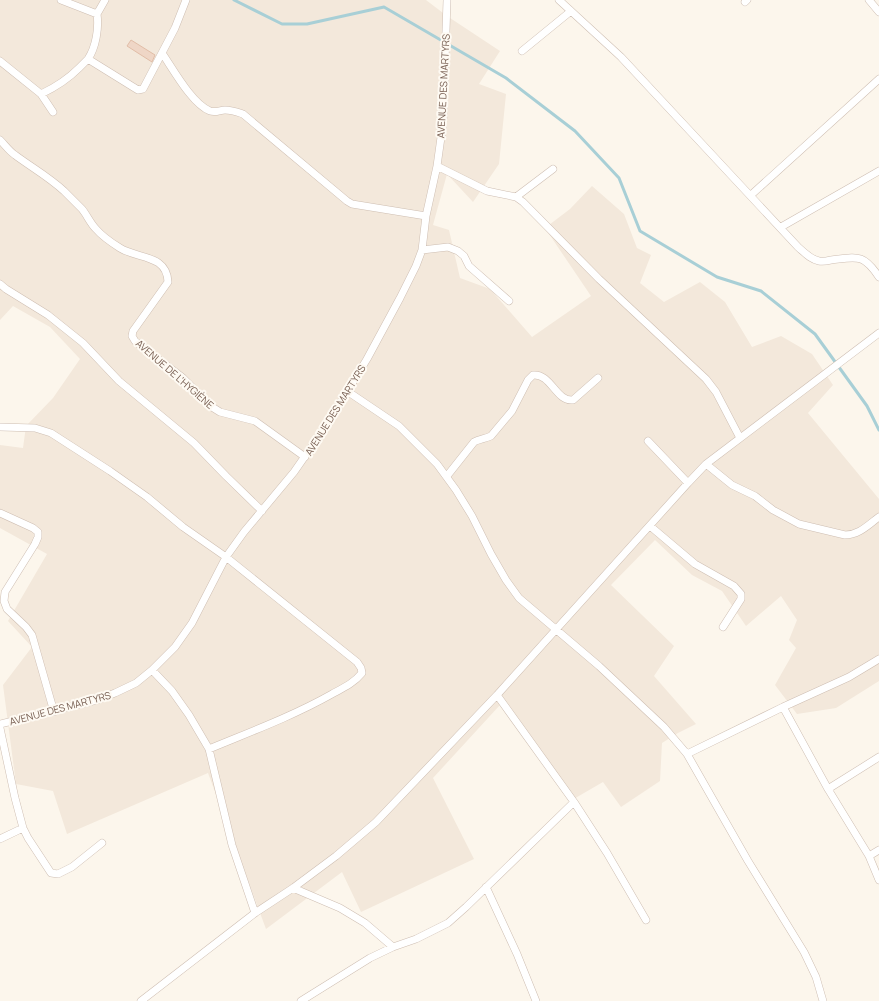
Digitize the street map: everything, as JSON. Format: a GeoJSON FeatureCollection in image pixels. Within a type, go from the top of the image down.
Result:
{"type":"FeatureCollection","features":[{"type":"Feature","properties":{"kind":"street"},"geometry":{"type":"LineString","coordinates":[[61,0],[97,14]]}},
{"type":"Feature","properties":{"kind":"street"},"geometry":{"type":"LineString","coordinates":[[41,94],[55,88],[67,80],[88,59],[97,34],[97,14],[105,0]]}},
{"type":"Feature","properties":{"kind":"street"},"geometry":{"type":"LineString","coordinates":[[88,59],[138,90],[142,89],[175,28],[186,0]]}},
{"type":"Feature","properties":{"kind":"street","name":"AVENUE DES MARTYRS"},"geometry":{"type":"LineString","coordinates":[[0,724],[54,712],[97,700],[136,683],[152,670],[175,646],[192,624],[226,557],[244,532],[305,457],[326,426],[367,359],[403,292],[422,250],[426,216],[437,166],[443,124],[447,0]]}},
{"type":"Feature","properties":{"kind":"street"},"geometry":{"type":"LineString","coordinates":[[559,0],[621,57],[798,247],[811,258],[820,262],[855,258],[865,260],[871,265],[879,277]]}},
{"type":"Feature","properties":{"kind":"street"},"geometry":{"type":"LineString","coordinates":[[874,2],[879,12]]}},
{"type":"Feature","properties":{"kind":"street"},"geometry":{"type":"LineString","coordinates":[[522,51],[571,11]]}},
{"type":"Feature","properties":{"kind":"street"},"geometry":{"type":"LineString","coordinates":[[162,53],[180,82],[198,103],[210,111],[216,112],[234,110],[244,114],[347,201],[352,204],[426,216]]}},
{"type":"Feature","properties":{"kind":"street"},"geometry":{"type":"LineString","coordinates":[[0,61],[41,94],[53,112]]}},
{"type":"Feature","properties":{"kind":"street"},"geometry":{"type":"LineString","coordinates":[[751,195],[879,79]]}},
{"type":"Feature","properties":{"kind":"street","name":"AVENUE DE L'HYGIÈNE"},"geometry":{"type":"LineString","coordinates":[[0,140],[14,155],[26,162],[64,191],[82,209],[96,230],[120,248],[133,255],[140,255],[154,260],[168,275],[168,282],[133,330],[132,336],[135,341],[183,378],[212,407],[220,412],[255,421],[305,457]]}},
{"type":"Feature","properties":{"kind":"street"},"geometry":{"type":"LineString","coordinates":[[437,166],[488,191],[516,197],[523,202],[599,280],[706,379],[716,392],[740,438]]}},
{"type":"Feature","properties":{"kind":"street"},"geometry":{"type":"LineString","coordinates":[[516,197],[553,169]]}},
{"type":"Feature","properties":{"kind":"street"},"geometry":{"type":"LineString","coordinates":[[780,227],[879,171]]}},
{"type":"Feature","properties":{"kind":"street"},"geometry":{"type":"LineString","coordinates":[[422,250],[448,247],[458,251],[464,256],[469,266],[473,270],[509,301]]}},
{"type":"Feature","properties":{"kind":"street"},"geometry":{"type":"LineString","coordinates":[[0,284],[6,290],[48,315],[83,343],[119,381],[194,443],[262,511]]}},
{"type":"Feature","properties":{"kind":"street"},"geometry":{"type":"LineString","coordinates":[[141,1001],[255,913],[293,888],[336,856],[376,822],[497,695],[556,628],[706,464],[879,333]]}},
{"type":"Feature","properties":{"kind":"street"},"geometry":{"type":"LineString","coordinates":[[447,476],[474,442],[491,436],[512,411],[528,380],[533,375],[544,377],[564,398],[569,400],[573,400],[598,378]]}},
{"type":"Feature","properties":{"kind":"street"},"geometry":{"type":"LineString","coordinates":[[347,391],[399,426],[447,476],[472,516],[506,580],[519,598],[556,628],[664,726],[687,754],[748,861],[804,952],[816,978],[823,1001]]}},
{"type":"Feature","properties":{"kind":"street"},"geometry":{"type":"LineString","coordinates":[[0,427],[35,428],[51,433],[134,488],[183,527],[226,557],[357,662],[361,668],[362,673],[351,683],[319,701],[209,749]]}},
{"type":"Feature","properties":{"kind":"street"},"geometry":{"type":"LineString","coordinates":[[648,441],[688,483]]}},
{"type":"Feature","properties":{"kind":"street"},"geometry":{"type":"LineString","coordinates":[[706,464],[732,485],[755,496],[773,510],[799,524],[845,535],[852,535],[879,517]]}},
{"type":"Feature","properties":{"kind":"street"},"geometry":{"type":"LineString","coordinates":[[0,513],[33,528],[38,532],[38,538],[35,544],[5,592],[4,601],[7,609],[26,627],[32,635],[54,712]]}},
{"type":"Feature","properties":{"kind":"street"},"geometry":{"type":"LineString","coordinates":[[650,526],[695,564],[734,586],[741,594],[741,599],[723,627]]}},
{"type":"Feature","properties":{"kind":"street"},"geometry":{"type":"LineString","coordinates":[[687,754],[783,707],[849,677],[879,659]]}},
{"type":"Feature","properties":{"kind":"street"},"geometry":{"type":"LineString","coordinates":[[152,670],[172,691],[189,715],[209,749],[232,845],[255,913]]}},
{"type":"Feature","properties":{"kind":"street"},"geometry":{"type":"LineString","coordinates":[[497,695],[574,802],[607,853],[646,920]]}},
{"type":"Feature","properties":{"kind":"street"},"geometry":{"type":"LineString","coordinates":[[783,707],[828,789],[869,856],[879,880]]}},
{"type":"Feature","properties":{"kind":"street"},"geometry":{"type":"LineString","coordinates":[[0,728],[22,828],[51,873],[58,874],[72,867],[102,843]]}},
{"type":"Feature","properties":{"kind":"street"},"geometry":{"type":"LineString","coordinates":[[828,789],[879,757]]}},
{"type":"Feature","properties":{"kind":"street"},"geometry":{"type":"LineString","coordinates":[[301,1001],[370,958],[393,947],[416,939],[448,923],[574,802]]}},
{"type":"Feature","properties":{"kind":"street"},"geometry":{"type":"LineString","coordinates":[[0,839],[22,828]]}},
{"type":"Feature","properties":{"kind":"street"},"geometry":{"type":"LineString","coordinates":[[869,856],[879,850]]}},
{"type":"Feature","properties":{"kind":"street"},"geometry":{"type":"LineString","coordinates":[[486,887],[517,954],[536,1001]]}},
{"type":"Feature","properties":{"kind":"street"},"geometry":{"type":"LineString","coordinates":[[293,888],[340,908],[365,923],[393,947]]}},
{"type":"Feature","properties":{"kind":"shaded area"},"geometry":{"type":"Polygon","coordinates":[[[0,0],[426,0],[447,16],[500,51],[479,84],[506,94],[499,164],[473,202],[447,174],[433,225],[449,230],[460,278],[490,289],[532,337],[591,296],[545,228],[570,209],[592,186],[624,214],[637,248],[651,255],[640,283],[664,302],[700,282],[725,302],[752,347],[781,336],[812,354],[833,385],[808,413],[879,499],[879,681],[836,708],[797,714],[775,685],[796,648],[789,640],[797,620],[781,596],[746,626],[722,591],[692,575],[655,540],[611,585],[674,646],[654,676],[696,724],[662,743],[660,781],[621,807],[603,782],[572,800],[500,705],[433,778],[474,859],[361,912],[342,872],[266,929],[208,773],[67,834],[53,791],[16,784],[3,685],[32,647],[8,621],[47,554],[0,528],[0,445],[23,448],[26,426],[53,398],[80,359],[50,327],[13,306],[0,320],[0,0]]]}},
{"type":"Feature","properties":{"kind":"building"},"geometry":{"type":"Polygon","coordinates":[[[131,40],[155,55],[152,62],[127,46],[131,40]]]}},
{"type":"Feature","properties":{"kind":"waterway"},"geometry":{"type":"LineString","coordinates":[[234,0],[282,24],[307,24],[384,7],[506,78],[575,131],[619,178],[640,231],[717,277],[761,291],[815,334],[867,406],[879,430]]}}]}
